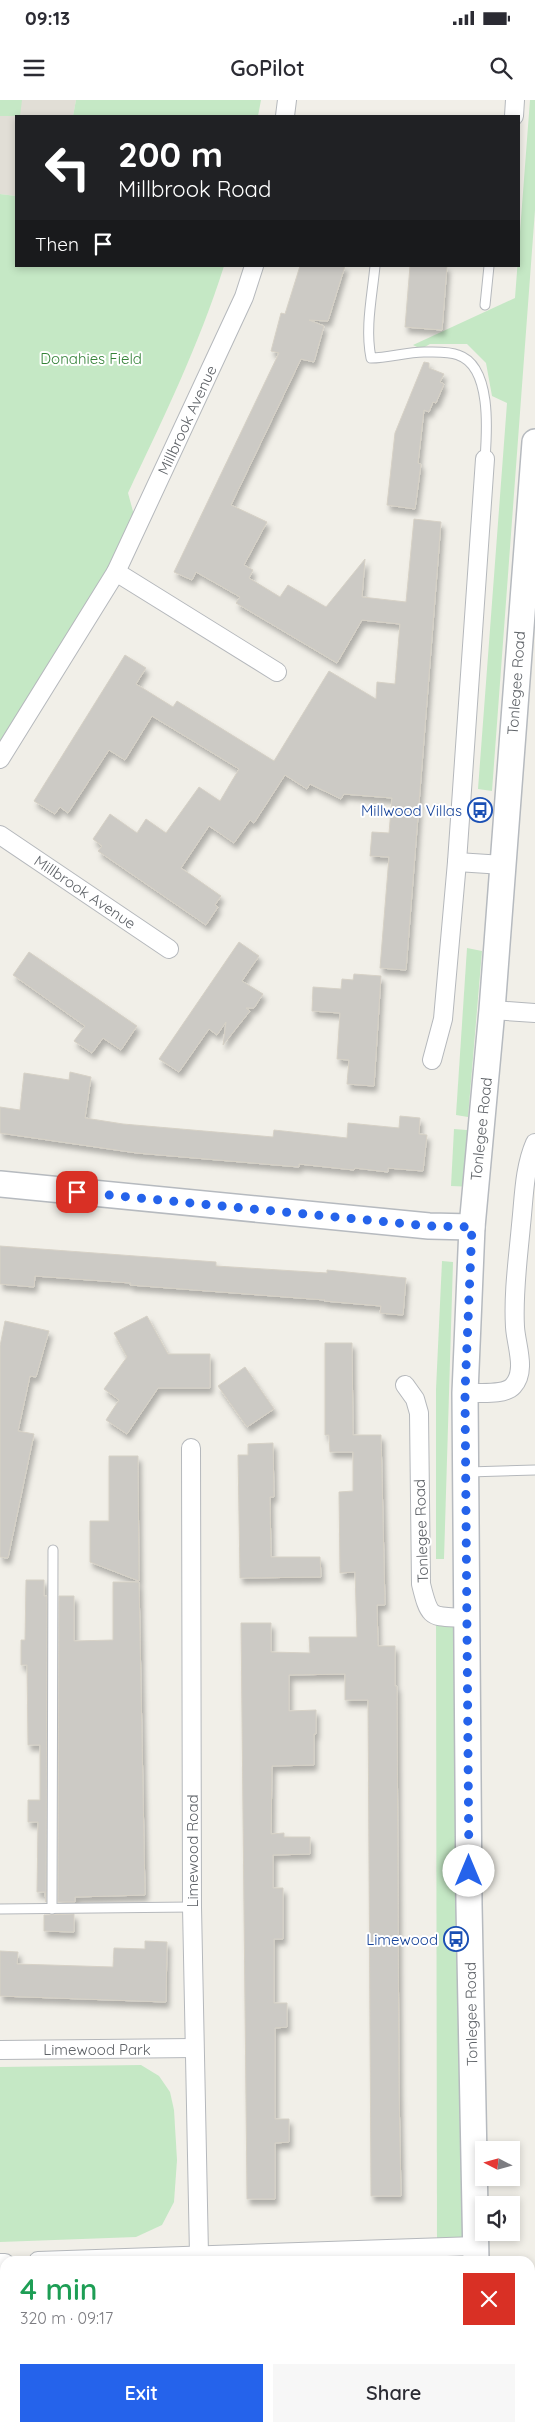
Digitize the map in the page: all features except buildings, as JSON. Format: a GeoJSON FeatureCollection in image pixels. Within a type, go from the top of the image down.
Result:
{"type":"FeatureCollection","features":[{"type":"Feature","properties":{"kind":"main road","name":"Tonlegee Road"},"geometry":{"type":"LineString","coordinates":[[476,2254],[466,1618],[465,1392],[472,1227],[532,524],[535,442]]}},
{"type":"Feature","properties":{"kind":"main road"},"geometry":{"type":"LineString","coordinates":[[0,1184],[429,1226],[472,1227]]}},
{"type":"Feature","properties":{"kind":"street"},"geometry":{"type":"LineString","coordinates":[[285,115],[287,100]]}},
{"type":"Feature","properties":{"kind":"street"},"geometry":{"type":"LineString","coordinates":[[514,115],[515,100]]}},
{"type":"Feature","properties":{"kind":"street","name":"Millbrook Avenue"},"geometry":{"type":"LineString","coordinates":[[0,759],[116,572],[244,297],[254,267]]}},
{"type":"Feature","properties":{"kind":"street"},"geometry":{"type":"LineString","coordinates":[[432,1060],[443,1019],[457,862],[485,459]]}},
{"type":"Feature","properties":{"kind":"street"},"geometry":{"type":"LineString","coordinates":[[116,572],[277,672]]}},
{"type":"Feature","properties":{"kind":"street","name":"Millbrook Avenue"},"geometry":{"type":"LineString","coordinates":[[0,835],[169,949]]}},
{"type":"Feature","properties":{"kind":"street"},"geometry":{"type":"LineString","coordinates":[[457,862],[503,865]]}},
{"type":"Feature","properties":{"kind":"street"},"geometry":{"type":"LineString","coordinates":[[492,1010],[535,1013]]}},
{"type":"Feature","properties":{"kind":"street"},"geometry":{"type":"LineString","coordinates":[[465,1392],[504,1391],[512,1387],[518,1376],[520,1360],[515,1327],[516,1280],[525,1186],[535,1143]]}},
{"type":"Feature","properties":{"kind":"street","name":"Tonlegee Road"},"geometry":{"type":"LineString","coordinates":[[405,1385],[415,1399],[419,1413],[421,1584],[427,1609],[435,1616],[466,1618]]}},
{"type":"Feature","properties":{"kind":"street","name":"Limewood Road"},"geometry":{"type":"LineString","coordinates":[[191,1448],[192,1907],[199,2254]]}},
{"type":"Feature","properties":{"kind":"street","name":"Limewood Park"},"geometry":{"type":"LineString","coordinates":[[0,2050],[194,2048]]}},
{"type":"Feature","properties":{"kind":"street"},"geometry":{"type":"LineString","coordinates":[[153,2256],[199,2254],[476,2254]]}},
{"type":"Feature","properties":{"kind":"lane"},"geometry":{"type":"LineString","coordinates":[[375,267],[368,335],[371,358],[425,352],[459,354],[475,366],[485,404],[488,427],[485,459]]}},
{"type":"Feature","properties":{"kind":"lane"},"geometry":{"type":"LineString","coordinates":[[485,305],[489,267]]}},
{"type":"Feature","properties":{"kind":"lane"},"geometry":{"type":"LineString","coordinates":[[465,1472],[535,1470]]}},
{"type":"Feature","properties":{"kind":"lane"},"geometry":{"type":"LineString","coordinates":[[52,1550],[52,1909]]}},
{"type":"Feature","properties":{"kind":"lane"},"geometry":{"type":"LineString","coordinates":[[0,1909],[192,1907]]}},
{"type":"Feature","properties":{"kind":"shaded area"},"geometry":{"type":"Polygon","coordinates":[[[0,100],[76,100],[73,115],[15,115],[15,196],[0,194],[0,100]]]}},
{"type":"Feature","properties":{"kind":"green space"},"geometry":{"type":"Polygon","coordinates":[[[0,100],[22,100],[20,115],[0,116],[0,100]]]}},
{"type":"Feature","properties":{"kind":"green space"},"geometry":{"type":"Polygon","coordinates":[[[76,100],[261,100],[258,115],[73,115],[76,100]]]}},
{"type":"Feature","properties":{"kind":"green space"},"geometry":{"type":"Polygon","coordinates":[[[530,100],[535,100],[535,210],[492,791],[478,789],[507,403],[492,396],[486,363],[467,344],[430,344],[421,349],[413,345],[515,298],[517,267],[520,267],[520,232],[530,100]]]}},
{"type":"Feature","properties":{"kind":"green space","name":"Donahies Field"},"geometry":{"type":"Polygon","coordinates":[[[0,194],[15,196],[15,267],[224,267],[192,353],[128,493],[137,526],[0,759],[0,194]]]}},
{"type":"Feature","properties":{"kind":"green space"},"geometry":{"type":"Polygon","coordinates":[[[467,948],[482,951],[468,1117],[456,1115],[467,948]]]}},
{"type":"Feature","properties":{"kind":"green space"},"geometry":{"type":"Polygon","coordinates":[[[454,1129],[479,1131],[475,1187],[451,1186],[454,1129]]]}},
{"type":"Feature","properties":{"kind":"green space"},"geometry":{"type":"Polygon","coordinates":[[[442,1261],[453,1262],[444,1559],[436,1559],[436,1389],[442,1261]]]}},
{"type":"Feature","properties":{"kind":"green space"},"geometry":{"type":"Polygon","coordinates":[[[436,1609],[466,1622],[474,2246],[437,2247],[436,1609]]]}},
{"type":"Feature","properties":{"kind":"green space"},"geometry":{"type":"Polygon","coordinates":[[[141,2065],[159,2076],[170,2092],[174,2110],[177,2160],[174,2202],[162,2225],[136,2237],[0,2242],[0,2067],[141,2065]]]}},
{"type":"Feature","properties":{"kind":"place","name":"Millwood Villas"},"geometry":{"type":"Point","coordinates":[480,810]}},
{"type":"Feature","properties":{"kind":"place","name":"Limewood"},"geometry":{"type":"Point","coordinates":[456,1939]}},
{"type":"Feature","properties":{"kind":"route"},"geometry":{"type":"LineString","coordinates":[[77,1192],[327,1217],[429,1226],[472,1227],[465,1392],[469,1871]]}}]}
